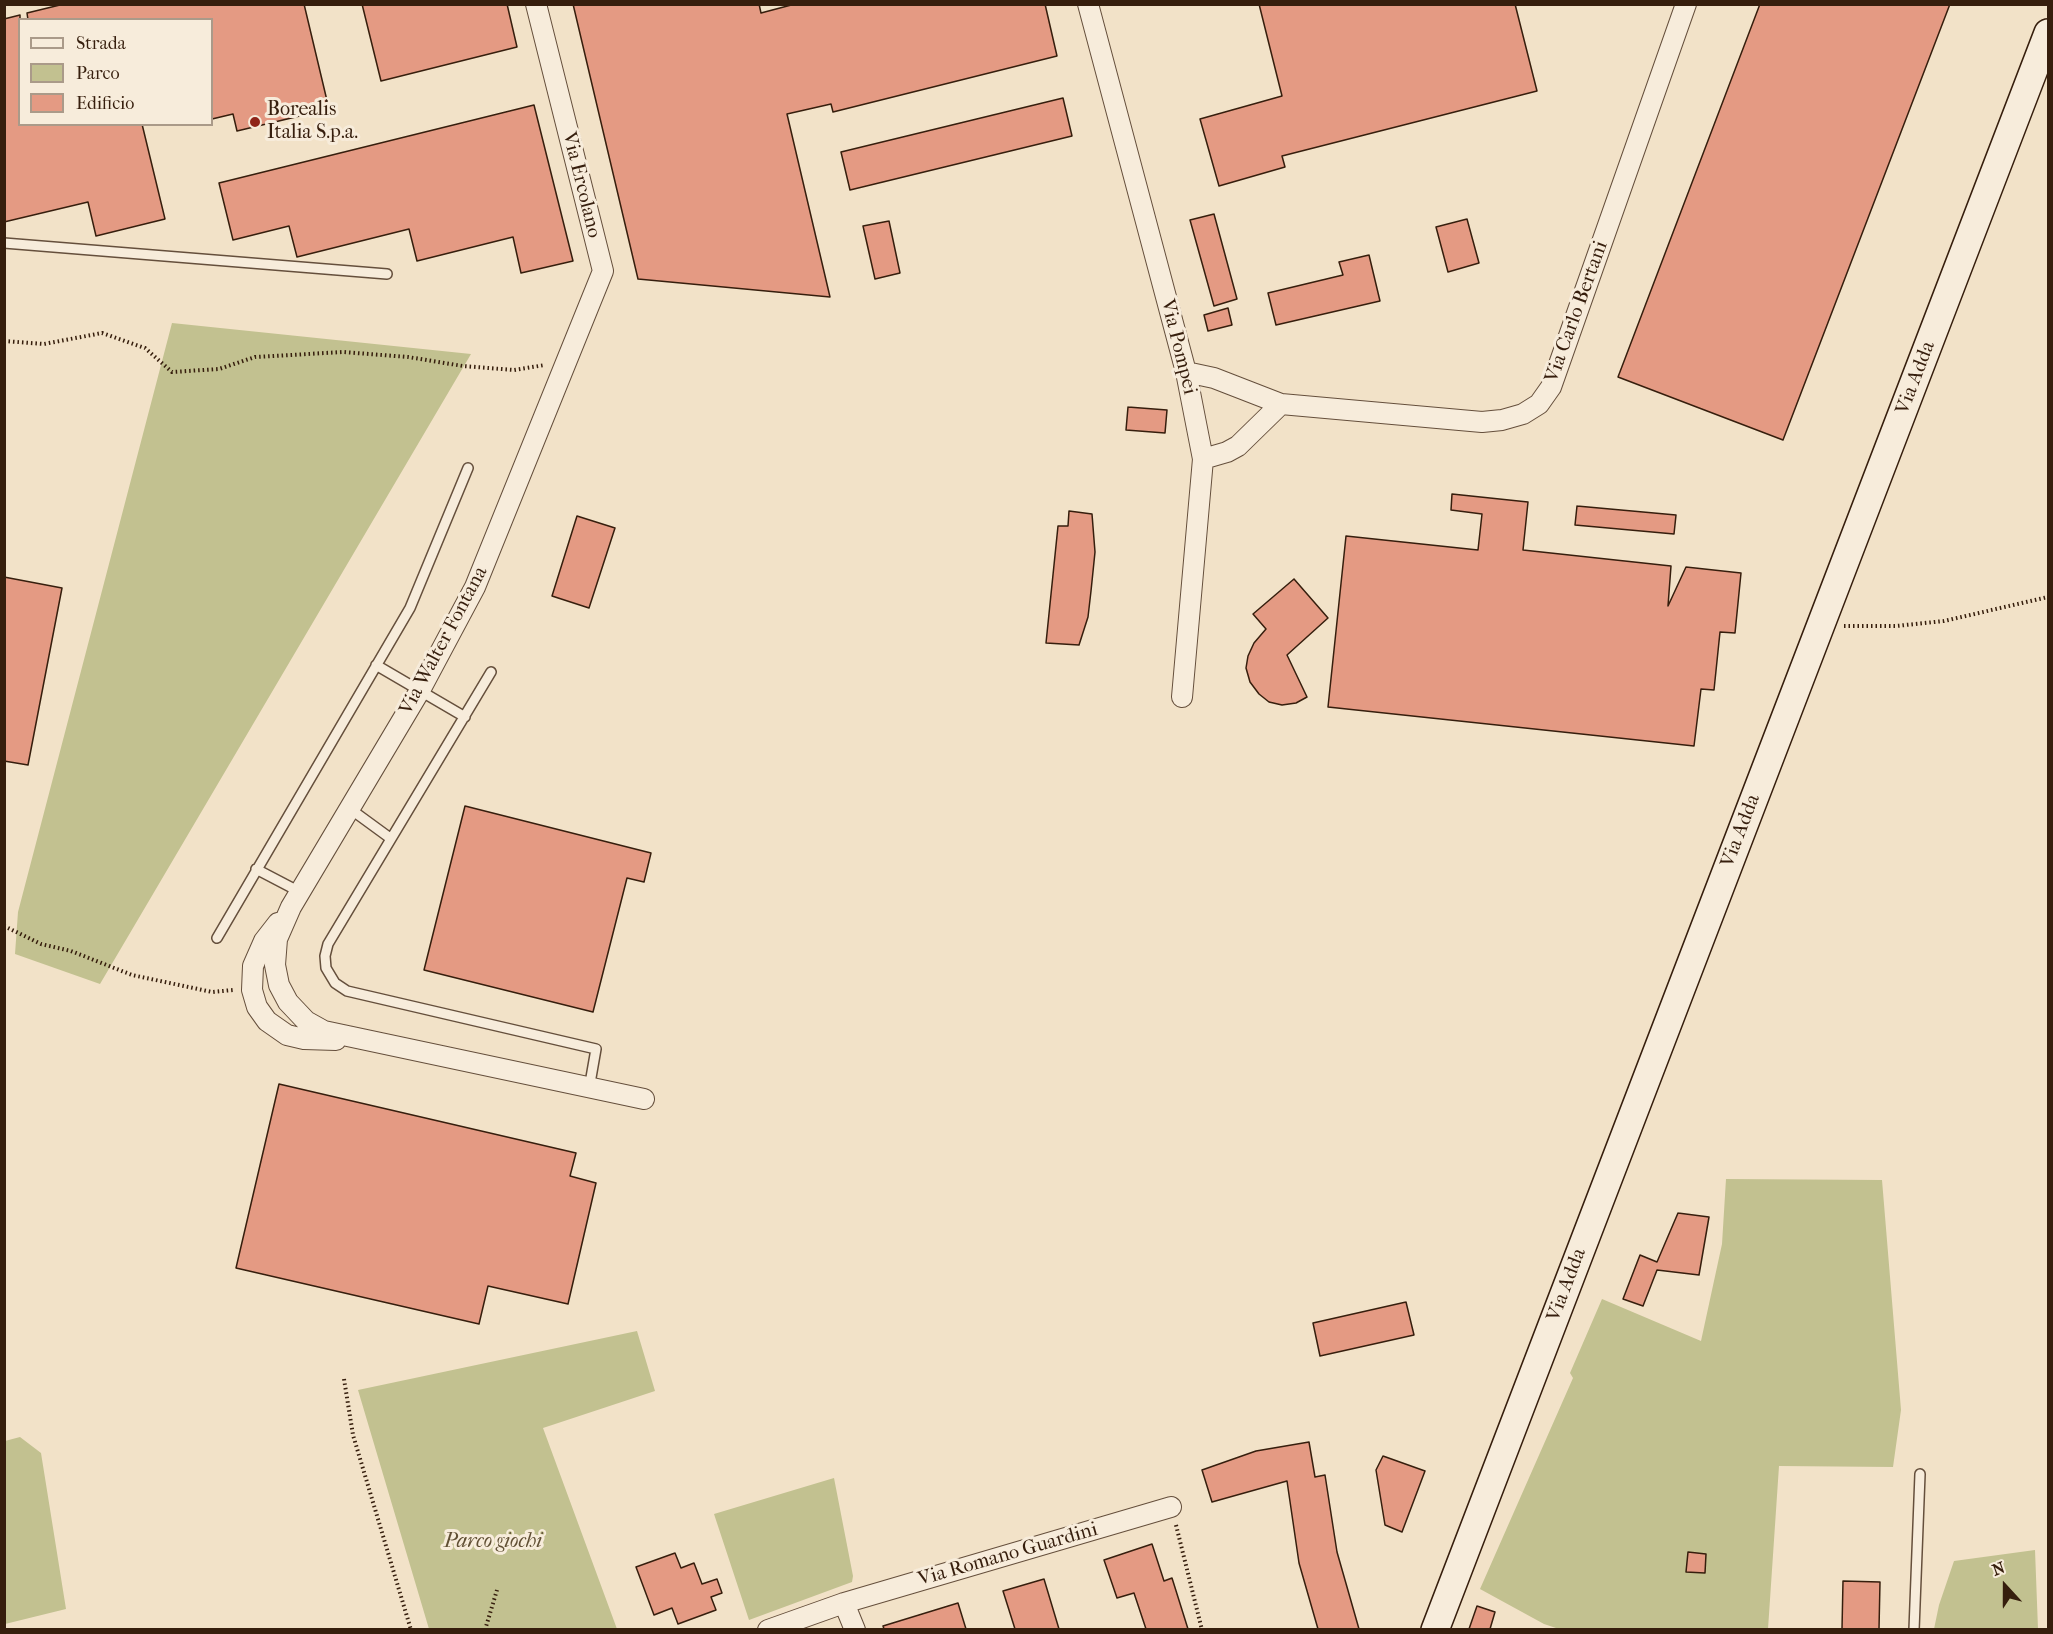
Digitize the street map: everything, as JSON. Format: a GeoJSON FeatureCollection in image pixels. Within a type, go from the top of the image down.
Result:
{"type":"FeatureCollection","features":[{"type":"Feature","properties":{"kind":"main road","name":"Via Adda"},"geometry":{"type":"LineString","coordinates":[[1435,1629],[2049,33]]}},
{"type":"Feature","properties":{"kind":"street","name":"Via Ercolano"},"geometry":{"type":"LineString","coordinates":[[536,4],[603,271],[566,361]]}},
{"type":"Feature","properties":{"kind":"street","name":"Via Pompei"},"geometry":{"type":"LineString","coordinates":[[1088,4],[1186,372],[1203,459],[1182,697]]}},
{"type":"Feature","properties":{"kind":"street","name":"Via Carlo Bertani"},"geometry":{"type":"LineString","coordinates":[[1186,372],[1214,378],[1281,404],[1482,422],[1502,420],[1523,414],[1539,404],[1551,387],[1686,4]]}},
{"type":"Feature","properties":{"kind":"street","name":"Via Walter Fontana"},"geometry":{"type":"LineString","coordinates":[[566,361],[475,587],[419,692],[349,808],[279,932],[275,952],[277,978],[285,997],[297,1013],[312,1025],[330,1033],[644,1099]]}},
{"type":"Feature","properties":{"kind":"street"},"geometry":{"type":"LineString","coordinates":[[1203,459],[1238,446],[1281,404]]}},
{"type":"Feature","properties":{"kind":"street","name":"Via Walter Fontana"},"geometry":{"type":"LineString","coordinates":[[296,899],[260,950],[253,966],[251,984],[260,1012],[272,1025],[287,1035],[304,1039],[359,1040]]}},
{"type":"Feature","properties":{"kind":"street","name":"Via Romano Guardini"},"geometry":{"type":"LineString","coordinates":[[768,1629],[844,1603],[1171,1507]]}},
{"type":"Feature","properties":{"kind":"street"},"geometry":{"type":"LineString","coordinates":[[844,1603],[855,1629]]}},
{"type":"Feature","properties":{"kind":"lane"},"geometry":{"type":"LineString","coordinates":[[4,243],[387,274]]}},
{"type":"Feature","properties":{"kind":"lane"},"geometry":{"type":"LineString","coordinates":[[217,938],[410,608],[468,468]]}},
{"type":"Feature","properties":{"kind":"lane"},"geometry":{"type":"LineString","coordinates":[[376,665],[465,717]]}},
{"type":"Feature","properties":{"kind":"lane"},"geometry":{"type":"LineString","coordinates":[[491,672],[327,947],[325,962],[331,978],[347,991],[596,1049],[589,1089]]}},
{"type":"Feature","properties":{"kind":"lane"},"geometry":{"type":"LineString","coordinates":[[349,808],[390,838]]}},
{"type":"Feature","properties":{"kind":"lane"},"geometry":{"type":"LineString","coordinates":[[256,869],[296,899]]}},
{"type":"Feature","properties":{"kind":"lane"},"geometry":{"type":"LineString","coordinates":[[1914,1629],[1920,1474]]}},
{"type":"Feature","properties":{"kind":"path"},"geometry":{"type":"LineString","coordinates":[[4,341],[44,344],[102,333],[145,348],[172,372],[219,369],[255,357],[342,352],[408,357],[463,366],[514,370],[566,361]]}},
{"type":"Feature","properties":{"kind":"path"},"geometry":{"type":"LineString","coordinates":[[1822,626],[1896,627],[1944,621],[2049,597]]}},
{"type":"Feature","properties":{"kind":"path"},"geometry":{"type":"LineString","coordinates":[[4,926],[40,944],[71,951],[132,975],[212,992],[230,991],[251,984]]}},
{"type":"Feature","properties":{"kind":"path"},"geometry":{"type":"LineString","coordinates":[[344,1379],[353,1435],[411,1629]]}},
{"type":"Feature","properties":{"kind":"path"},"geometry":{"type":"LineString","coordinates":[[1171,1507],[1202,1629]]}},
{"type":"Feature","properties":{"kind":"path"},"geometry":{"type":"LineString","coordinates":[[485,1629],[497,1590]]}},
{"type":"Feature","properties":{"kind":"green space"},"geometry":{"type":"Polygon","coordinates":[[[172,323],[471,354],[100,984],[15,954],[18,912],[172,323]]]}},
{"type":"Feature","properties":{"kind":"green space"},"geometry":{"type":"Polygon","coordinates":[[[1726,1179],[1882,1180],[1901,1410],[1893,1467],[1779,1466],[1768,1629],[1559,1629],[1544,1624],[1480,1589],[1573,1378],[1570,1373],[1602,1299],[1701,1341],[1722,1244],[1726,1179]]]}},
{"type":"Feature","properties":{"kind":"green space","name":"Parco giochi"},"geometry":{"type":"Polygon","coordinates":[[[637,1331],[655,1391],[543,1428],[617,1629],[429,1629],[358,1390],[637,1331]]]}},
{"type":"Feature","properties":{"kind":"green space"},"geometry":{"type":"Polygon","coordinates":[[[20,1437],[41,1453],[66,1609],[5,1624],[5,1441],[20,1437]]]}},
{"type":"Feature","properties":{"kind":"green space"},"geometry":{"type":"Polygon","coordinates":[[[834,1478],[853,1576],[852,1582],[749,1620],[714,1514],[834,1478]]]}},
{"type":"Feature","properties":{"kind":"green space"},"geometry":{"type":"Polygon","coordinates":[[[2035,1550],[2038,1629],[1934,1629],[1939,1605],[1954,1561],[2035,1550]]]}},
{"type":"Feature","properties":{"kind":"building"},"geometry":{"type":"Polygon","coordinates":[[[64,4],[304,4],[329,109],[237,131],[233,114],[213,119],[213,18],[28,18],[27,13],[64,4]]]}},
{"type":"Feature","properties":{"kind":"building"},"geometry":{"type":"Polygon","coordinates":[[[362,4],[507,4],[517,47],[381,81],[362,4]]]}},
{"type":"Feature","properties":{"kind":"building"},"geometry":{"type":"Polygon","coordinates":[[[573,4],[759,4],[761,13],[795,4],[1045,4],[1057,56],[833,112],[831,104],[787,114],[830,297],[638,279],[573,4]]]}},
{"type":"Feature","properties":{"kind":"building"},"geometry":{"type":"Polygon","coordinates":[[[1259,4],[1515,4],[1537,91],[1282,156],[1285,167],[1219,186],[1200,119],[1282,96],[1259,4]]]}},
{"type":"Feature","properties":{"kind":"building"},"geometry":{"type":"Polygon","coordinates":[[[1760,4],[1950,4],[1783,440],[1618,377],[1760,4]]]}},
{"type":"Feature","properties":{"kind":"building"},"geometry":{"type":"Polygon","coordinates":[[[20,15],[18,18],[18,126],[142,126],[165,219],[96,236],[88,202],[4,222],[4,19],[20,15]]]}},
{"type":"Feature","properties":{"kind":"building"},"geometry":{"type":"Polygon","coordinates":[[[1063,98],[1072,136],[850,190],[841,152],[1063,98]]]}},
{"type":"Feature","properties":{"kind":"building"},"geometry":{"type":"Polygon","coordinates":[[[534,105],[573,261],[521,273],[513,237],[417,261],[409,229],[297,257],[289,226],[233,240],[219,183],[534,105]]]}},
{"type":"Feature","properties":{"kind":"building"},"geometry":{"type":"Polygon","coordinates":[[[1214,214],[1237,299],[1214,306],[1190,220],[1214,214]]]}},
{"type":"Feature","properties":{"kind":"building"},"geometry":{"type":"Polygon","coordinates":[[[1467,219],[1479,263],[1448,272],[1436,227],[1467,219]]]}},
{"type":"Feature","properties":{"kind":"building"},"geometry":{"type":"Polygon","coordinates":[[[889,221],[900,273],[875,279],[863,226],[889,221]]]}},
{"type":"Feature","properties":{"kind":"building"},"geometry":{"type":"Polygon","coordinates":[[[1369,255],[1380,301],[1276,325],[1268,293],[1343,275],[1339,262],[1369,255]]]}},
{"type":"Feature","properties":{"kind":"building"},"geometry":{"type":"Polygon","coordinates":[[[1228,308],[1232,325],[1208,331],[1204,315],[1228,308]]]}},
{"type":"Feature","properties":{"kind":"building"},"geometry":{"type":"Polygon","coordinates":[[[1128,407],[1167,410],[1165,433],[1126,430],[1128,407]]]}},
{"type":"Feature","properties":{"kind":"building"},"geometry":{"type":"Polygon","coordinates":[[[1452,494],[1528,502],[1523,550],[1671,566],[1668,606],[1686,567],[1741,573],[1735,633],[1720,632],[1714,690],[1701,689],[1694,746],[1328,707],[1346,536],[1478,550],[1482,514],[1451,510],[1452,494]]]}},
{"type":"Feature","properties":{"kind":"building"},"geometry":{"type":"Polygon","coordinates":[[[1577,506],[1676,515],[1674,534],[1575,525],[1577,506]]]}},
{"type":"Feature","properties":{"kind":"building"},"geometry":{"type":"Polygon","coordinates":[[[1069,511],[1092,514],[1095,552],[1088,617],[1079,645],[1046,643],[1058,526],[1068,526],[1069,511]]]}},
{"type":"Feature","properties":{"kind":"building"},"geometry":{"type":"Polygon","coordinates":[[[577,516],[615,528],[589,608],[552,596],[577,516]]]}},
{"type":"Feature","properties":{"kind":"building"},"geometry":{"type":"Polygon","coordinates":[[[4,577],[62,588],[28,765],[4,761],[4,577]]]}},
{"type":"Feature","properties":{"kind":"building"},"geometry":{"type":"Polygon","coordinates":[[[1294,579],[1328,618],[1287,655],[1307,697],[1296,703],[1282,705],[1269,702],[1259,694],[1250,682],[1246,668],[1254,643],[1266,629],[1253,614],[1294,579]]]}},
{"type":"Feature","properties":{"kind":"building"},"geometry":{"type":"Polygon","coordinates":[[[465,806],[651,853],[644,882],[627,878],[593,1012],[424,970],[465,806]]]}},
{"type":"Feature","properties":{"kind":"building"},"geometry":{"type":"Polygon","coordinates":[[[279,1084],[576,1153],[570,1176],[596,1183],[568,1304],[488,1286],[479,1324],[236,1268],[279,1084]]]}},
{"type":"Feature","properties":{"kind":"building"},"geometry":{"type":"Polygon","coordinates":[[[1678,1213],[1709,1217],[1699,1275],[1657,1270],[1643,1306],[1623,1299],[1640,1255],[1657,1262],[1678,1213]]]}},
{"type":"Feature","properties":{"kind":"building"},"geometry":{"type":"Polygon","coordinates":[[[1406,1302],[1414,1335],[1320,1356],[1313,1323],[1406,1302]]]}},
{"type":"Feature","properties":{"kind":"building"},"geometry":{"type":"Polygon","coordinates":[[[1309,1442],[1315,1477],[1325,1475],[1337,1552],[1359,1629],[1318,1629],[1299,1563],[1287,1481],[1212,1502],[1202,1470],[1256,1451],[1309,1442]]]}},
{"type":"Feature","properties":{"kind":"building"},"geometry":{"type":"Polygon","coordinates":[[[1383,1456],[1425,1471],[1402,1532],[1385,1525],[1376,1470],[1383,1456]]]}},
{"type":"Feature","properties":{"kind":"building"},"geometry":{"type":"Polygon","coordinates":[[[1152,1544],[1164,1581],[1172,1578],[1188,1629],[1146,1629],[1134,1593],[1117,1598],[1104,1560],[1152,1544]]]}},
{"type":"Feature","properties":{"kind":"building"},"geometry":{"type":"Polygon","coordinates":[[[1688,1552],[1706,1554],[1705,1573],[1686,1572],[1688,1552]]]}},
{"type":"Feature","properties":{"kind":"building"},"geometry":{"type":"Polygon","coordinates":[[[675,1553],[681,1568],[694,1563],[702,1584],[717,1579],[722,1593],[711,1597],[716,1610],[678,1624],[672,1608],[654,1615],[636,1567],[675,1553]]]}},
{"type":"Feature","properties":{"kind":"building"},"geometry":{"type":"Polygon","coordinates":[[[1044,1579],[1059,1629],[1015,1629],[1003,1591],[1044,1579]]]}},
{"type":"Feature","properties":{"kind":"building"},"geometry":{"type":"Polygon","coordinates":[[[1843,1581],[1880,1582],[1879,1629],[1842,1629],[1843,1581]]]}},
{"type":"Feature","properties":{"kind":"building"},"geometry":{"type":"Polygon","coordinates":[[[958,1603],[966,1629],[884,1629],[883,1626],[958,1603]]]}},
{"type":"Feature","properties":{"kind":"building"},"geometry":{"type":"Polygon","coordinates":[[[1477,1606],[1495,1612],[1490,1629],[1469,1629],[1477,1606]]]}},
{"type":"Feature","properties":{"kind":"place","name":"Borealis Italia S.p.a."},"geometry":{"type":"Point","coordinates":[255,122]}}]}
